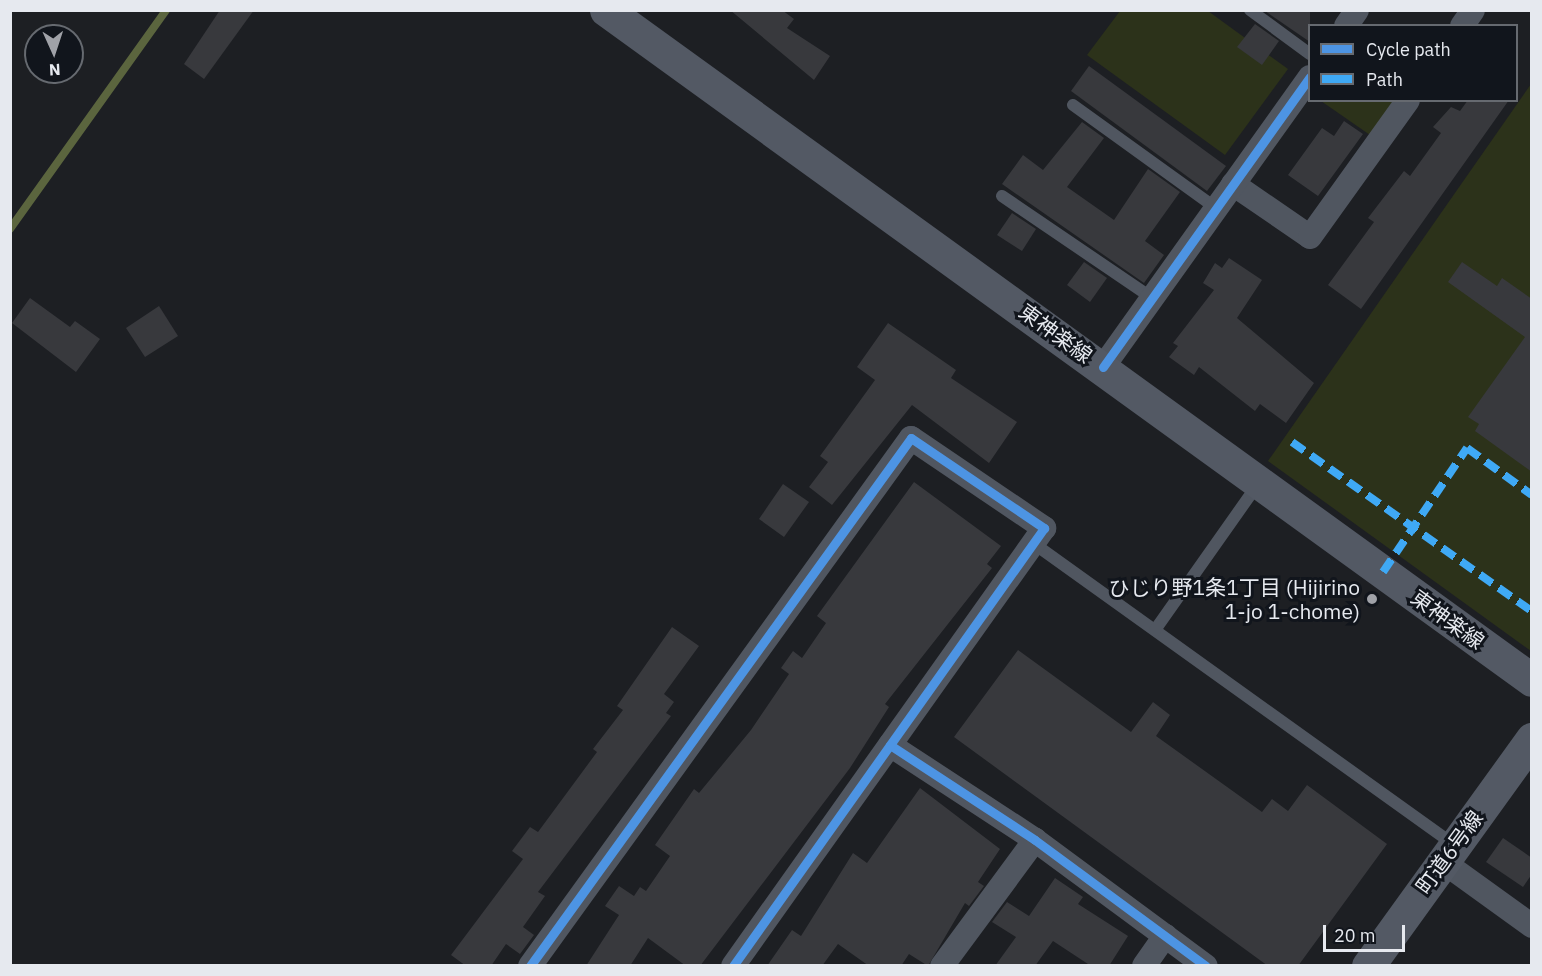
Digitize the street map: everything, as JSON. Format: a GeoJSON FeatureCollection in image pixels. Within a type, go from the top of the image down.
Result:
{"type":"FeatureCollection","features":[{"type":"Feature","properties":{"kind":"main road","name":"東神楽線"},"geometry":{"type":"LineString","coordinates":[[606,10],[1103,367],[1532,680]]}},
{"type":"Feature","properties":{"kind":"main road","name":"町道6号線"},"geometry":{"type":"LineString","coordinates":[[1368,966],[1532,740]]}},
{"type":"Feature","properties":{"kind":"street"},"geometry":{"type":"LineString","coordinates":[[1347,24],[1357,10]]}},
{"type":"Feature","properties":{"kind":"street"},"geometry":{"type":"LineString","coordinates":[[1463,24],[1473,10]]}},
{"type":"Feature","properties":{"kind":"street"},"geometry":{"type":"LineString","coordinates":[[1103,367],[1308,80]]}},
{"type":"Feature","properties":{"kind":"street"},"geometry":{"type":"LineString","coordinates":[[1233,184],[1310,237],[1407,102]]}},
{"type":"Feature","properties":{"kind":"street"},"geometry":{"type":"LineString","coordinates":[[530,966],[911,438],[1044,528],[734,966]]}},
{"type":"Feature","properties":{"kind":"street"},"geometry":{"type":"LineString","coordinates":[[890,745],[1035,840],[1206,966]]}},
{"type":"Feature","properties":{"kind":"street"},"geometry":{"type":"LineString","coordinates":[[942,966],[1035,840]]}},
{"type":"Feature","properties":{"kind":"street"},"geometry":{"type":"LineString","coordinates":[[1448,853],[1532,926]]}},
{"type":"Feature","properties":{"kind":"street"},"geometry":{"type":"LineString","coordinates":[[1144,966],[1166,936]]}},
{"type":"Feature","properties":{"kind":"lane"},"geometry":{"type":"LineString","coordinates":[[1250,10],[1308,53]]}},
{"type":"Feature","properties":{"kind":"lane"},"geometry":{"type":"LineString","coordinates":[[1073,105],[1216,208]]}},
{"type":"Feature","properties":{"kind":"lane"},"geometry":{"type":"LineString","coordinates":[[1002,196],[1152,298]]}},
{"type":"Feature","properties":{"kind":"lane"},"geometry":{"type":"LineString","coordinates":[[1155,630],[1260,482]]}},
{"type":"Feature","properties":{"kind":"lane"},"geometry":{"type":"LineString","coordinates":[[1033,543],[1155,630],[1448,853]]}},
{"type":"Feature","properties":{"kind":"green space"},"geometry":{"type":"Polygon","coordinates":[[[1120,11],[1208,11],[1288,69],[1225,155],[1087,55],[1120,11]]]}},
{"type":"Feature","properties":{"kind":"green space"},"geometry":{"type":"Polygon","coordinates":[[[1531,84],[1531,651],[1268,461],[1531,84]]]}},
{"type":"Feature","properties":{"kind":"green space"},"geometry":{"type":"Polygon","coordinates":[[[1322,102],[1393,102],[1370,135],[1322,102]]]}},
{"type":"Feature","properties":{"kind":"building"},"geometry":{"type":"Polygon","coordinates":[[[220,10],[254,10],[204,79],[184,64],[220,10]]]}},
{"type":"Feature","properties":{"kind":"building"},"geometry":{"type":"Polygon","coordinates":[[[730,10],[782,10],[794,19],[787,28],[830,56],[814,80],[730,10]]]}},
{"type":"Feature","properties":{"kind":"building"},"geometry":{"type":"Polygon","coordinates":[[[1310,10],[1308,41],[1265,11],[1310,10]]]}},
{"type":"Feature","properties":{"kind":"building"},"geometry":{"type":"Polygon","coordinates":[[[1255,24],[1279,41],[1262,65],[1237,47],[1255,24]]]}},
{"type":"Feature","properties":{"kind":"building"},"geometry":{"type":"Polygon","coordinates":[[[1089,66],[1226,166],[1207,191],[1071,91],[1089,66]]]}},
{"type":"Feature","properties":{"kind":"building"},"geometry":{"type":"Polygon","coordinates":[[[1467,102],[1508,102],[1361,309],[1328,285],[1374,222],[1368,218],[1404,171],[1410,176],[1441,133],[1433,127],[1451,107],[1460,111],[1467,102]]]}},
{"type":"Feature","properties":{"kind":"building"},"geometry":{"type":"Polygon","coordinates":[[[1344,121],[1363,134],[1318,196],[1288,175],[1322,128],[1334,136],[1344,121]]]}},
{"type":"Feature","properties":{"kind":"building"},"geometry":{"type":"Polygon","coordinates":[[[1082,122],[1104,138],[1067,187],[1114,220],[1148,169],[1180,192],[1145,241],[1164,255],[1144,283],[1002,184],[1023,155],[1043,170],[1082,122]]]}},
{"type":"Feature","properties":{"kind":"building"},"geometry":{"type":"Polygon","coordinates":[[[1012,213],[1036,229],[1022,251],[997,235],[1012,213]]]}},
{"type":"Feature","properties":{"kind":"building"},"geometry":{"type":"Polygon","coordinates":[[[1229,258],[1262,280],[1237,318],[1314,383],[1286,423],[1260,404],[1255,411],[1199,367],[1194,375],[1169,357],[1178,346],[1173,343],[1214,290],[1203,283],[1215,263],[1222,268],[1229,258]]]}},
{"type":"Feature","properties":{"kind":"building"},"geometry":{"type":"Polygon","coordinates":[[[1084,262],[1107,278],[1090,302],[1067,285],[1084,262]]]}},
{"type":"Feature","properties":{"kind":"building"},"geometry":{"type":"Polygon","coordinates":[[[1462,262],[1497,286],[1502,278],[1532,299],[1532,472],[1475,431],[1479,424],[1468,417],[1525,337],[1448,282],[1462,262]]]}},
{"type":"Feature","properties":{"kind":"building"},"geometry":{"type":"Polygon","coordinates":[[[30,298],[70,327],[75,321],[100,339],[76,372],[12,323],[30,298]]]}},
{"type":"Feature","properties":{"kind":"building"},"geometry":{"type":"Polygon","coordinates":[[[159,306],[178,336],[145,357],[126,328],[159,306]]]}},
{"type":"Feature","properties":{"kind":"building"},"geometry":{"type":"Polygon","coordinates":[[[888,323],[956,370],[951,378],[1017,422],[989,463],[912,405],[832,505],[809,487],[828,462],[820,456],[875,380],[857,367],[888,323]]]}},
{"type":"Feature","properties":{"kind":"building"},"geometry":{"type":"Polygon","coordinates":[[[914,482],[1001,546],[987,564],[992,568],[885,704],[889,707],[850,768],[700,966],[686,966],[648,938],[630,966],[586,966],[619,915],[605,906],[619,886],[634,896],[640,887],[646,891],[670,856],[655,845],[694,789],[699,793],[751,730],[789,674],[781,668],[793,651],[802,658],[826,623],[817,616],[914,482]]]}},
{"type":"Feature","properties":{"kind":"building"},"geometry":{"type":"Polygon","coordinates":[[[783,484],[809,502],[784,537],[759,519],[783,484]]]}},
{"type":"Feature","properties":{"kind":"building"},"geometry":{"type":"Polygon","coordinates":[[[672,627],[699,646],[664,694],[674,702],[666,713],[671,716],[538,892],[545,896],[523,927],[534,935],[520,954],[506,944],[491,966],[466,966],[451,955],[523,859],[512,851],[530,827],[538,832],[597,752],[593,749],[623,710],[617,706],[672,627]]]}},
{"type":"Feature","properties":{"kind":"building"},"geometry":{"type":"Polygon","coordinates":[[[1018,650],[1131,732],[1153,702],[1170,715],[1156,736],[1262,812],[1272,799],[1288,811],[1307,785],[1387,844],[1298,966],[1268,966],[954,737],[1018,650]]]}},
{"type":"Feature","properties":{"kind":"building"},"geometry":{"type":"Polygon","coordinates":[[[920,788],[1000,849],[978,882],[984,886],[969,906],[965,903],[928,966],[909,954],[901,966],[869,966],[838,944],[822,966],[767,966],[792,930],[801,936],[853,853],[867,863],[920,788]]]}},
{"type":"Feature","properties":{"kind":"building"},"geometry":{"type":"Polygon","coordinates":[[[1503,838],[1532,858],[1532,874],[1523,887],[1486,862],[1503,838]]]}},
{"type":"Feature","properties":{"kind":"building"},"geometry":{"type":"Polygon","coordinates":[[[1055,878],[1083,897],[1078,904],[1128,936],[1109,966],[1091,966],[1053,941],[1035,966],[995,966],[1016,937],[992,922],[1007,902],[1029,916],[1055,878]]]}},
{"type":"Feature","properties":{"kind":"waterway"},"geometry":{"type":"LineString","coordinates":[[10,229],[166,10]]}},
{"type":"Feature","properties":{"kind":"marked path"},"geometry":{"type":"LineString","coordinates":[[1292,442],[1532,611]]}},
{"type":"Feature","properties":{"kind":"marked path"},"geometry":{"type":"LineString","coordinates":[[1383,572],[1467,448],[1532,495]]}},
{"type":"Feature","properties":{"kind":"cycle path"},"geometry":{"type":"LineString","coordinates":[[1103,367],[1308,80]]}},
{"type":"Feature","properties":{"kind":"cycle path"},"geometry":{"type":"LineString","coordinates":[[530,966],[911,438],[1044,528],[733,966]]}},
{"type":"Feature","properties":{"kind":"cycle path"},"geometry":{"type":"LineString","coordinates":[[890,745],[1035,840],[1206,966]]}},
{"type":"Feature","properties":{"kind":"place","name":"ひじり野1条1丁目 (Hijirino 1-jo 1-chome)"},"geometry":{"type":"Point","coordinates":[1372,599]}}]}
